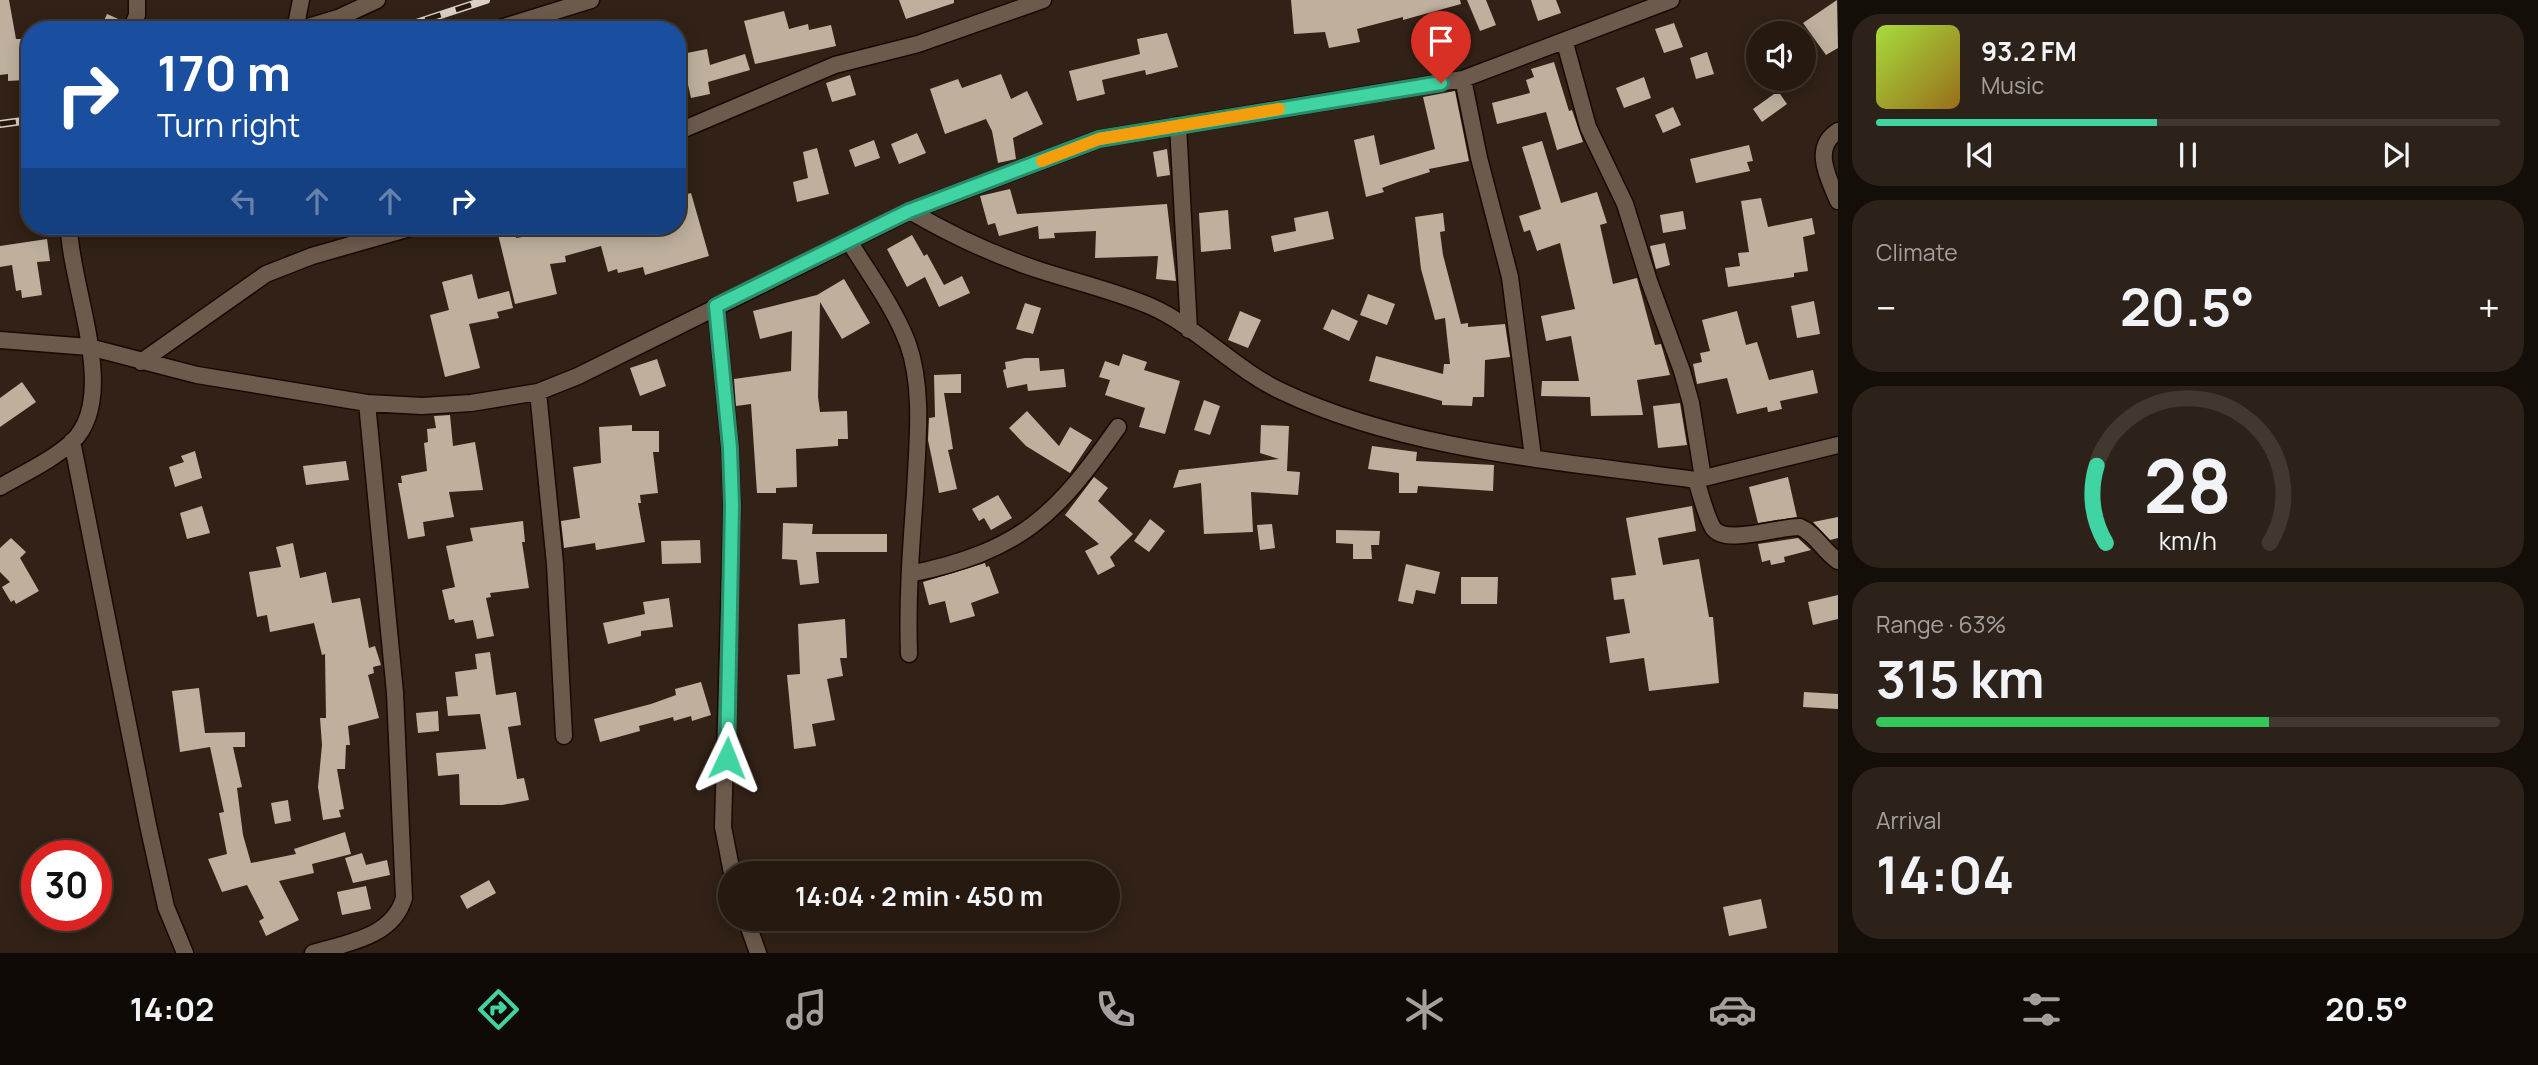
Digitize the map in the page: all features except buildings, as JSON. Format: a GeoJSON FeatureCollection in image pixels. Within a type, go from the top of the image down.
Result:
{"type":"FeatureCollection","features":[{"type":"Feature","properties":{"kind":"street"},"geometry":{"type":"LineString","coordinates":[[135,21],[137,0]]}},
{"type":"Feature","properties":{"kind":"street"},"geometry":{"type":"LineString","coordinates":[[298,21],[300,0]]}},
{"type":"Feature","properties":{"kind":"street"},"geometry":{"type":"LineString","coordinates":[[328,21],[377,0]]}},
{"type":"Feature","properties":{"kind":"street"},"geometry":{"type":"LineString","coordinates":[[523,21],[590,0]]}},
{"type":"Feature","properties":{"kind":"street"},"geometry":{"type":"LineString","coordinates":[[686,128],[835,65],[918,44],[1043,0]]}},
{"type":"Feature","properties":{"kind":"street"},"geometry":{"type":"LineString","coordinates":[[0,340],[89,347],[197,375],[367,403],[422,406],[471,403],[538,392],[578,376],[909,211],[1099,139],[1463,79],[1565,43],[1671,0]]}},
{"type":"Feature","properties":{"kind":"street"},"geometry":{"type":"LineString","coordinates":[[1565,43],[1588,127],[1625,204],[1648,281],[1682,371],[1691,404],[1699,479],[1714,529],[1723,535],[1737,536],[1800,527],[1809,530],[1829,555],[1838,561]]}},
{"type":"Feature","properties":{"kind":"street"},"geometry":{"type":"LineString","coordinates":[[1463,79],[1479,158],[1510,277],[1533,457]]}},
{"type":"Feature","properties":{"kind":"street"},"geometry":{"type":"LineString","coordinates":[[1178,125],[1189,330]]}},
{"type":"Feature","properties":{"kind":"street"},"geometry":{"type":"LineString","coordinates":[[1838,131],[1825,144],[1823,157],[1838,201]]}},
{"type":"Feature","properties":{"kind":"street"},"geometry":{"type":"LineString","coordinates":[[909,211],[956,237],[1037,269],[1147,305],[1189,330],[1234,364],[1281,392],[1342,417],[1397,433],[1533,457],[1699,479],[1838,445]]}},
{"type":"Feature","properties":{"kind":"street"},"geometry":{"type":"LineString","coordinates":[[0,487],[72,442],[82,430],[89,411],[89,347],[70,235]]}},
{"type":"Feature","properties":{"kind":"street"},"geometry":{"type":"LineString","coordinates":[[141,362],[266,274],[312,256],[386,235]]}},
{"type":"Feature","properties":{"kind":"street"},"geometry":{"type":"LineString","coordinates":[[849,241],[890,307],[908,345],[919,427],[909,574],[909,654]]}},
{"type":"Feature","properties":{"kind":"street"},"geometry":{"type":"LineString","coordinates":[[716,306],[730,448],[732,506],[728,735],[723,827],[730,861]]}},
{"type":"Feature","properties":{"kind":"street"},"geometry":{"type":"LineString","coordinates":[[538,392],[555,564],[564,736]]}},
{"type":"Feature","properties":{"kind":"street"},"geometry":{"type":"LineString","coordinates":[[313,953],[379,931],[401,909],[404,898],[395,693],[367,403]]}},
{"type":"Feature","properties":{"kind":"street"},"geometry":{"type":"LineString","coordinates":[[909,574],[972,558],[1024,534],[1063,500],[1118,427]]}},
{"type":"Feature","properties":{"kind":"street"},"geometry":{"type":"LineString","coordinates":[[72,442],[148,825],[166,906],[185,953]]}},
{"type":"Feature","properties":{"kind":"street"},"geometry":{"type":"LineString","coordinates":[[750,931],[758,953]]}},
{"type":"Feature","properties":{"kind":"railway"},"geometry":{"type":"LineString","coordinates":[[422,21],[486,0]]}},
{"type":"Feature","properties":{"kind":"railway"},"geometry":{"type":"LineString","coordinates":[[0,124],[21,121]]}},
{"type":"Feature","properties":{"kind":"slow traffic"},"geometry":{"type":"LineString","coordinates":[[1042,161],[1099,139],[1279,109]]}},
{"type":"Feature","properties":{"kind":"route"},"geometry":{"type":"LineString","coordinates":[[727,758],[732,506],[730,448],[716,306],[909,211],[1099,139],[1441,83]]}}]}
